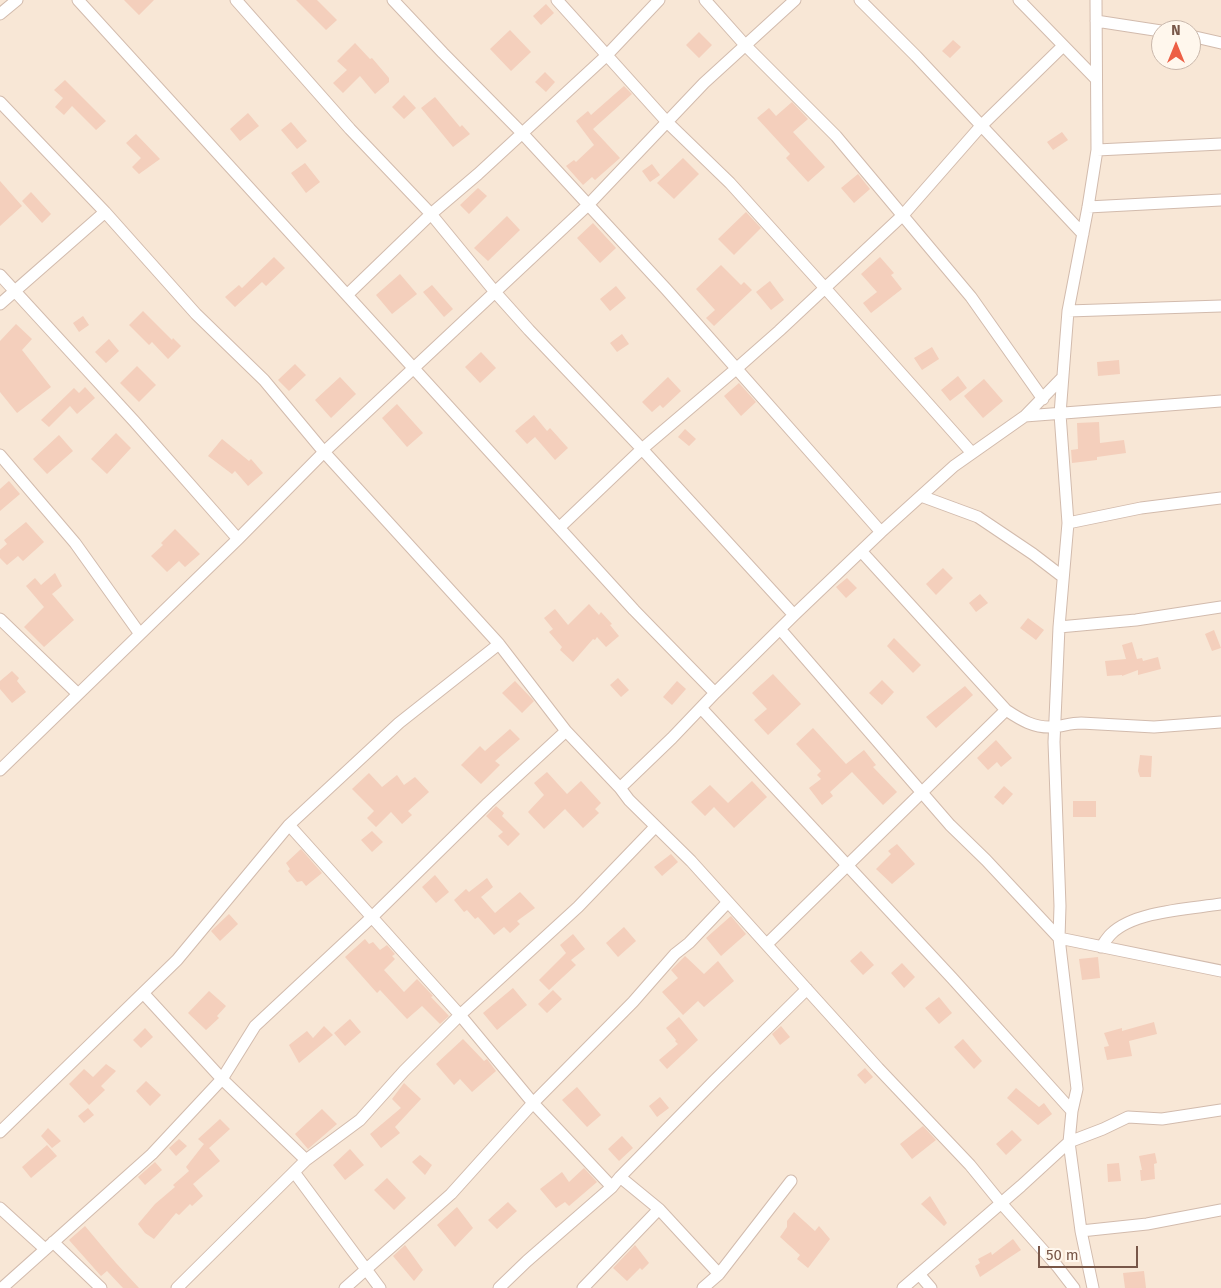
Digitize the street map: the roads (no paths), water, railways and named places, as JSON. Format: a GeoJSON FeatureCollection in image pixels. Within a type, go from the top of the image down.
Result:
{"type":"FeatureCollection","features":[{"type":"Feature","properties":{"kind":"street"},"geometry":{"type":"LineString","coordinates":[[0,14],[17,0]]}},
{"type":"Feature","properties":{"kind":"street"},"geometry":{"type":"LineString","coordinates":[[78,0],[634,610],[715,693]]}},
{"type":"Feature","properties":{"kind":"street"},"geometry":{"type":"LineString","coordinates":[[236,0],[350,128],[431,214],[495,292],[794,615]]}},
{"type":"Feature","properties":{"kind":"street"},"geometry":{"type":"LineString","coordinates":[[394,0],[522,133],[666,289],[882,532]]}},
{"type":"Feature","properties":{"kind":"street"},"geometry":{"type":"LineString","coordinates":[[558,0],[606,56],[667,122],[730,183],[972,452]]}},
{"type":"Feature","properties":{"kind":"street"},"geometry":{"type":"LineString","coordinates":[[347,295],[431,214],[606,56],[659,0]]}},
{"type":"Feature","properties":{"kind":"street"},"geometry":{"type":"LineString","coordinates":[[705,0],[746,46],[836,136],[903,215],[970,297],[1043,399]]}},
{"type":"Feature","properties":{"kind":"street"},"geometry":{"type":"LineString","coordinates":[[0,770],[238,539],[324,452],[588,204],[704,84],[795,0]]}},
{"type":"Feature","properties":{"kind":"street"},"geometry":{"type":"LineString","coordinates":[[860,0],[916,56],[1083,234]]}},
{"type":"Feature","properties":{"kind":"street"},"geometry":{"type":"LineString","coordinates":[[1019,0],[1096,79]]}},
{"type":"Feature","properties":{"kind":"street"},"geometry":{"type":"LineString","coordinates":[[1093,1288],[1081,1231],[1069,1142],[1072,1111],[1077,1089],[1059,938],[1060,906],[1055,727],[1058,628],[1068,523],[1060,414],[1061,379],[1068,310],[1097,150],[1096,0]]}},
{"type":"Feature","properties":{"kind":"street"},"geometry":{"type":"LineString","coordinates":[[1096,21],[1151,29]]}},
{"type":"Feature","properties":{"kind":"street"},"geometry":{"type":"LineString","coordinates":[[1201,38],[1221,43]]}},
{"type":"Feature","properties":{"kind":"street"},"geometry":{"type":"LineString","coordinates":[[560,527],[642,449],[736,369],[903,215],[981,126],[1063,46]]}},
{"type":"Feature","properties":{"kind":"street"},"geometry":{"type":"LineString","coordinates":[[0,102],[105,212],[196,314],[264,380],[324,452],[499,644],[566,731],[620,788],[628,800],[691,861],[878,1068],[970,1165],[1074,1288]]}},
{"type":"Feature","properties":{"kind":"street"},"geometry":{"type":"LineString","coordinates":[[1097,150],[1221,144]]}},
{"type":"Feature","properties":{"kind":"street"},"geometry":{"type":"LineString","coordinates":[[1088,207],[1221,200]]}},
{"type":"Feature","properties":{"kind":"street"},"geometry":{"type":"LineString","coordinates":[[0,304],[105,212]]}},
{"type":"Feature","properties":{"kind":"street"},"geometry":{"type":"LineString","coordinates":[[0,274],[238,539]]}},
{"type":"Feature","properties":{"kind":"street"},"geometry":{"type":"LineString","coordinates":[[1068,310],[1221,306]]}},
{"type":"Feature","properties":{"kind":"street"},"geometry":{"type":"LineString","coordinates":[[620,788],[861,551],[972,452],[1025,416],[1061,379]]}},
{"type":"Feature","properties":{"kind":"street"},"geometry":{"type":"LineString","coordinates":[[1025,416],[1221,401]]}},
{"type":"Feature","properties":{"kind":"street"},"geometry":{"type":"LineString","coordinates":[[0,455],[76,543],[140,634]]}},
{"type":"Feature","properties":{"kind":"street"},"geometry":{"type":"LineString","coordinates":[[921,496],[978,517],[1063,577]]}},
{"type":"Feature","properties":{"kind":"street"},"geometry":{"type":"LineString","coordinates":[[1068,523],[1141,508],[1221,498]]}},
{"type":"Feature","properties":{"kind":"street"},"geometry":{"type":"LineString","coordinates":[[861,551],[1006,710],[1024,722],[1036,727],[1055,727],[1070,723],[1154,727],[1221,722]]}},
{"type":"Feature","properties":{"kind":"street"},"geometry":{"type":"LineString","coordinates":[[1058,628],[1136,620],[1221,607]]}},
{"type":"Feature","properties":{"kind":"street"},"geometry":{"type":"LineString","coordinates":[[0,619],[78,694]]}},
{"type":"Feature","properties":{"kind":"street"},"geometry":{"type":"LineString","coordinates":[[780,629],[950,825],[986,860],[1059,938],[1221,972]]}},
{"type":"Feature","properties":{"kind":"street"},"geometry":{"type":"LineString","coordinates":[[0,1132],[177,960],[289,825],[398,723],[499,644]]}},
{"type":"Feature","properties":{"kind":"street"},"geometry":{"type":"LineString","coordinates":[[701,708],[952,978],[1072,1111]]}},
{"type":"Feature","properties":{"kind":"street"},"geometry":{"type":"LineString","coordinates":[[768,944],[1006,710]]}},
{"type":"Feature","properties":{"kind":"street"},"geometry":{"type":"LineString","coordinates":[[2,1288],[152,1154],[222,1079],[255,1026],[566,731]]}},
{"type":"Feature","properties":{"kind":"street"},"geometry":{"type":"LineString","coordinates":[[289,825],[460,1015],[534,1103],[612,1187]]}},
{"type":"Feature","properties":{"kind":"street"},"geometry":{"type":"LineString","coordinates":[[177,1288],[306,1160],[360,1120],[460,1015],[578,907],[655,827]]}},
{"type":"Feature","properties":{"kind":"street"},"geometry":{"type":"LineString","coordinates":[[345,1288],[452,1194],[534,1103],[633,1002],[675,954],[689,943],[728,902]]}},
{"type":"Feature","properties":{"kind":"street"},"geometry":{"type":"LineString","coordinates":[[1101,947],[1111,934],[1145,916],[1221,904]]}},
{"type":"Feature","properties":{"kind":"street"},"geometry":{"type":"LineString","coordinates":[[499,1288],[612,1187],[714,1081],[807,989]]}},
{"type":"Feature","properties":{"kind":"street"},"geometry":{"type":"LineString","coordinates":[[144,994],[222,1079],[306,1160]]}},
{"type":"Feature","properties":{"kind":"street"},"geometry":{"type":"LineString","coordinates":[[903,1288],[1069,1142],[1128,1117],[1162,1118],[1221,1110]]}},
{"type":"Feature","properties":{"kind":"street"},"geometry":{"type":"LineString","coordinates":[[294,1172],[380,1288]]}},
{"type":"Feature","properties":{"kind":"street"},"geometry":{"type":"LineString","coordinates":[[620,1178],[658,1209],[718,1274]]}},
{"type":"Feature","properties":{"kind":"street"},"geometry":{"type":"LineString","coordinates":[[703,1288],[718,1274],[791,1181]]}},
{"type":"Feature","properties":{"kind":"street"},"geometry":{"type":"LineString","coordinates":[[0,1208],[101,1288]]}},
{"type":"Feature","properties":{"kind":"street"},"geometry":{"type":"LineString","coordinates":[[583,1288],[658,1209]]}},
{"type":"Feature","properties":{"kind":"street"},"geometry":{"type":"LineString","coordinates":[[1081,1231],[1147,1224],[1221,1210]]}},
{"type":"Feature","properties":{"kind":"street"},"geometry":{"type":"LineString","coordinates":[[919,1274],[931,1288]]}}]}
